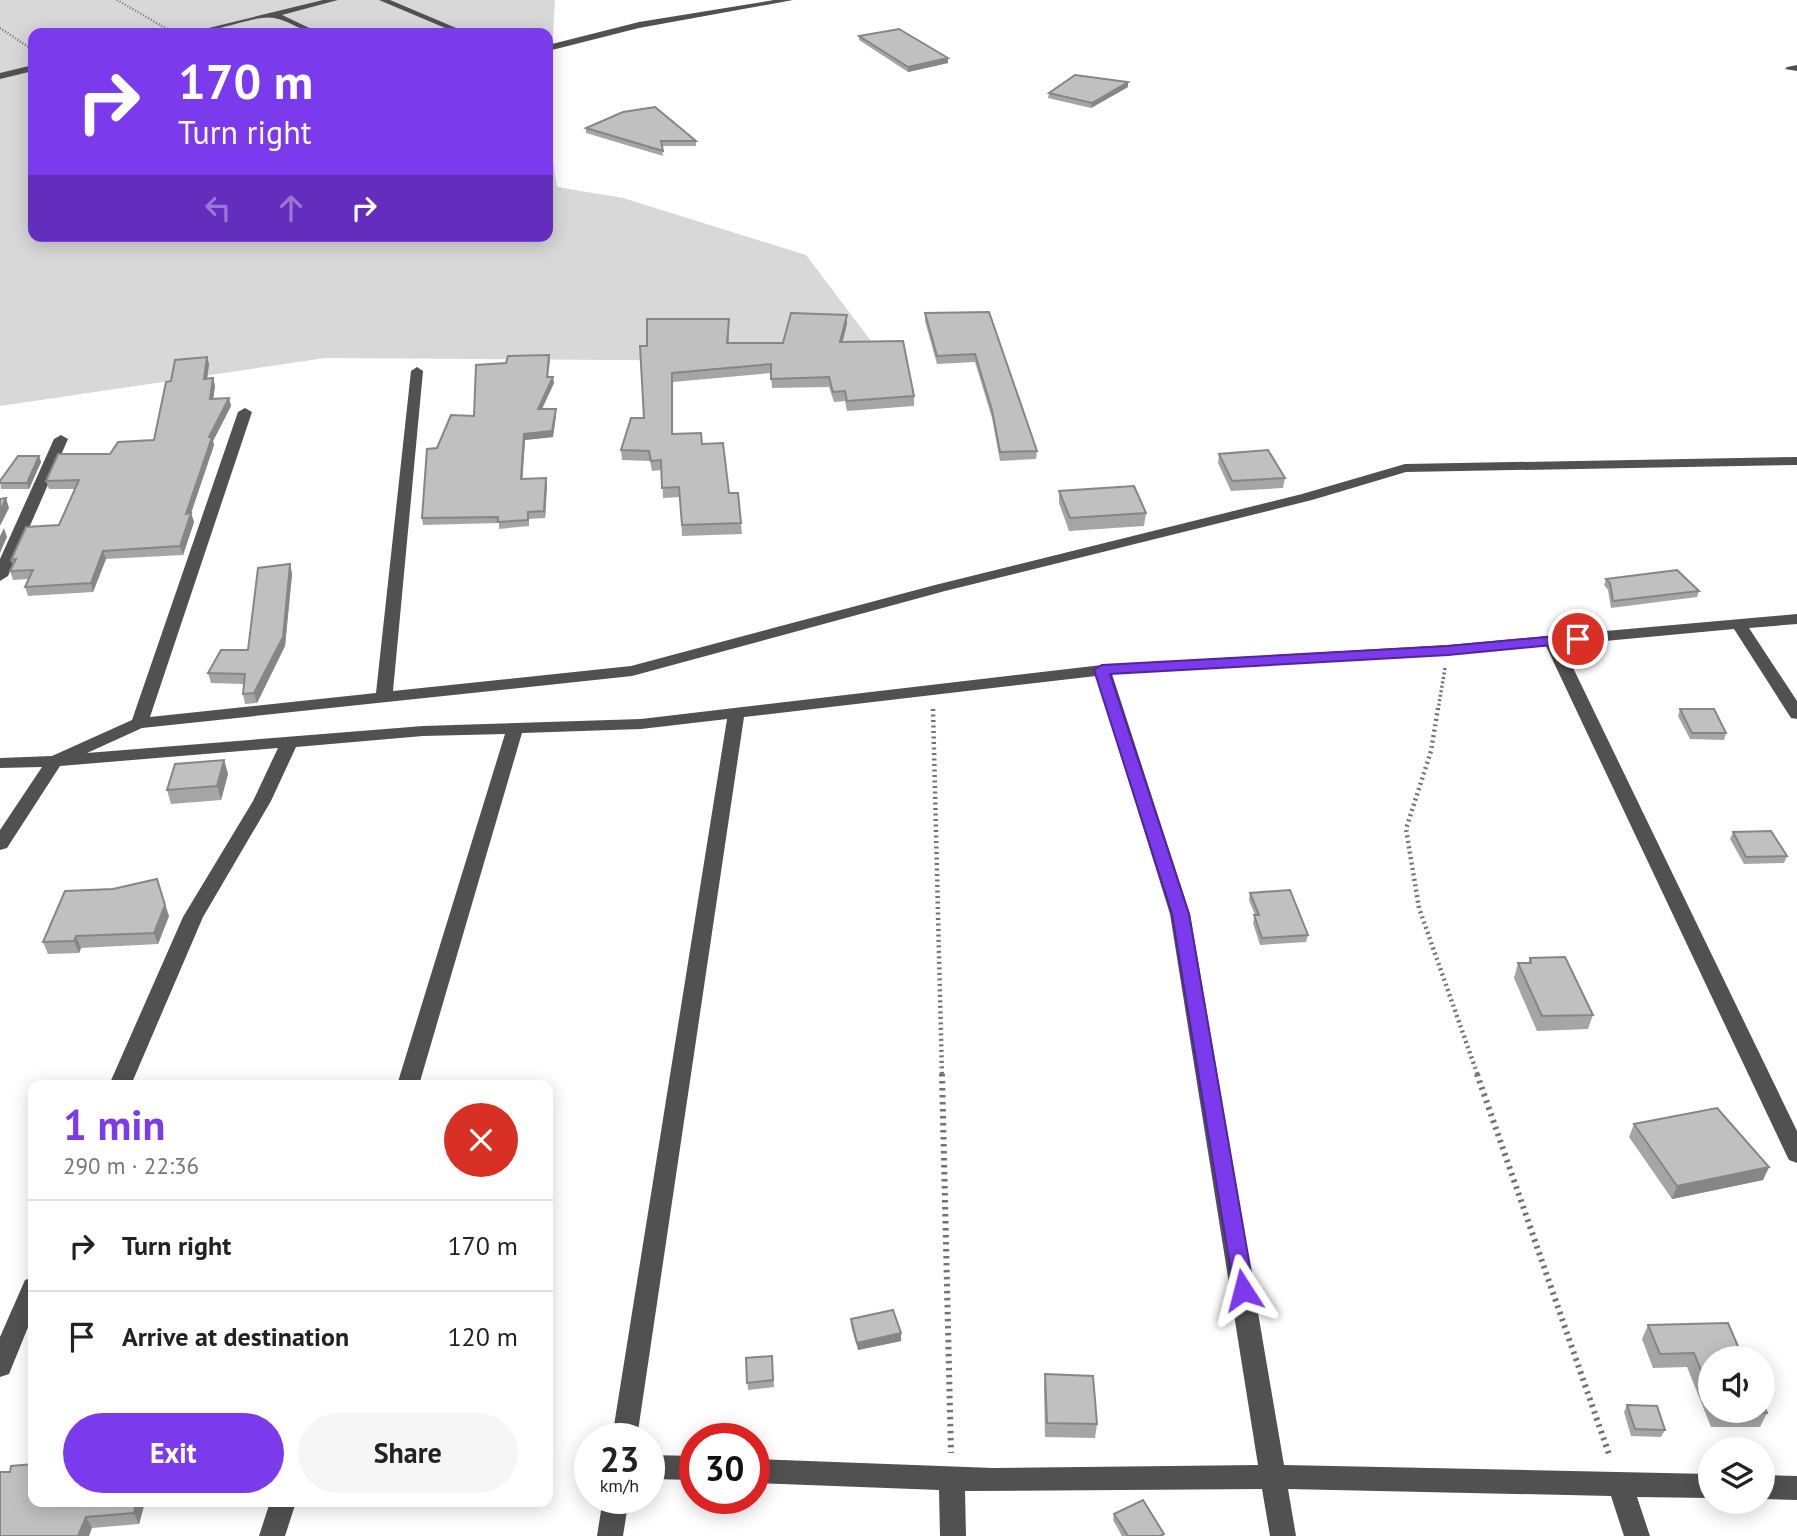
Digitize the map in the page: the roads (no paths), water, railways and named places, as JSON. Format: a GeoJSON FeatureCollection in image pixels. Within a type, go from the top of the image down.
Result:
{"type":"FeatureCollection","features":[{"type":"Feature","properties":{"kind":"street"},"geometry":{"type":"LineString","coordinates":[[213,28],[334,0]]}},
{"type":"Feature","properties":{"kind":"street"},"geometry":{"type":"LineString","coordinates":[[383,0],[452,28]]}},
{"type":"Feature","properties":{"kind":"street"},"geometry":{"type":"LineString","coordinates":[[553,47],[639,25],[789,0]]}},
{"type":"Feature","properties":{"kind":"street"},"geometry":{"type":"LineString","coordinates":[[273,14],[305,28]]}},
{"type":"Feature","properties":{"kind":"street"},"geometry":{"type":"LineString","coordinates":[[0,76],[28,69]]}},
{"type":"Feature","properties":{"kind":"street"},"geometry":{"type":"LineString","coordinates":[[384,698],[417,371]]}},
{"type":"Feature","properties":{"kind":"street"},"geometry":{"type":"LineString","coordinates":[[139,723],[245,412]]}},
{"type":"Feature","properties":{"kind":"street"},"geometry":{"type":"LineString","coordinates":[[0,576],[61,439]]}},
{"type":"Feature","properties":{"kind":"street"},"geometry":{"type":"LineString","coordinates":[[0,844],[55,761],[139,723],[632,671],[940,588],[1307,497],[1405,468],[1797,461]]}},
{"type":"Feature","properties":{"kind":"street"},"geometry":{"type":"LineString","coordinates":[[0,763],[55,761],[423,731],[640,724],[1102,670],[1448,650],[1797,619]]}},
{"type":"Feature","properties":{"kind":"street"},"geometry":{"type":"LineString","coordinates":[[1739,624],[1797,714]]}},
{"type":"Feature","properties":{"kind":"street"},"geometry":{"type":"LineString","coordinates":[[1552,641],[1797,1154]]}},
{"type":"Feature","properties":{"kind":"street"},"geometry":{"type":"LineString","coordinates":[[1102,670],[1180,914],[1283,1536]]}},
{"type":"Feature","properties":{"kind":"street"},"geometry":{"type":"LineString","coordinates":[[627,1423],[736,713]]}},
{"type":"Feature","properties":{"kind":"street"},"geometry":{"type":"LineString","coordinates":[[409,1080],[515,728]]}},
{"type":"Feature","properties":{"kind":"street"},"geometry":{"type":"LineString","coordinates":[[122,1080],[193,917],[262,801],[289,743]]}},
{"type":"Feature","properties":{"kind":"street"},"geometry":{"type":"LineString","coordinates":[[0,1366],[28,1299]]}},
{"type":"Feature","properties":{"kind":"street"},"geometry":{"type":"LineString","coordinates":[[770,1472],[951,1478],[1274,1477],[1698,1486]]}},
{"type":"Feature","properties":{"kind":"street"},"geometry":{"type":"LineString","coordinates":[[951,1478],[953,1536]]}},
{"type":"Feature","properties":{"kind":"street"},"geometry":{"type":"LineString","coordinates":[[1620,1484],[1637,1536]]}},
{"type":"Feature","properties":{"kind":"street"},"geometry":{"type":"LineString","coordinates":[[1775,1487],[1797,1488]]}},
{"type":"Feature","properties":{"kind":"street"},"geometry":{"type":"LineString","coordinates":[[272,1536],[281,1507]]}},
{"type":"Feature","properties":{"kind":"street"},"geometry":{"type":"LineString","coordinates":[[610,1536],[613,1514]]}}]}
